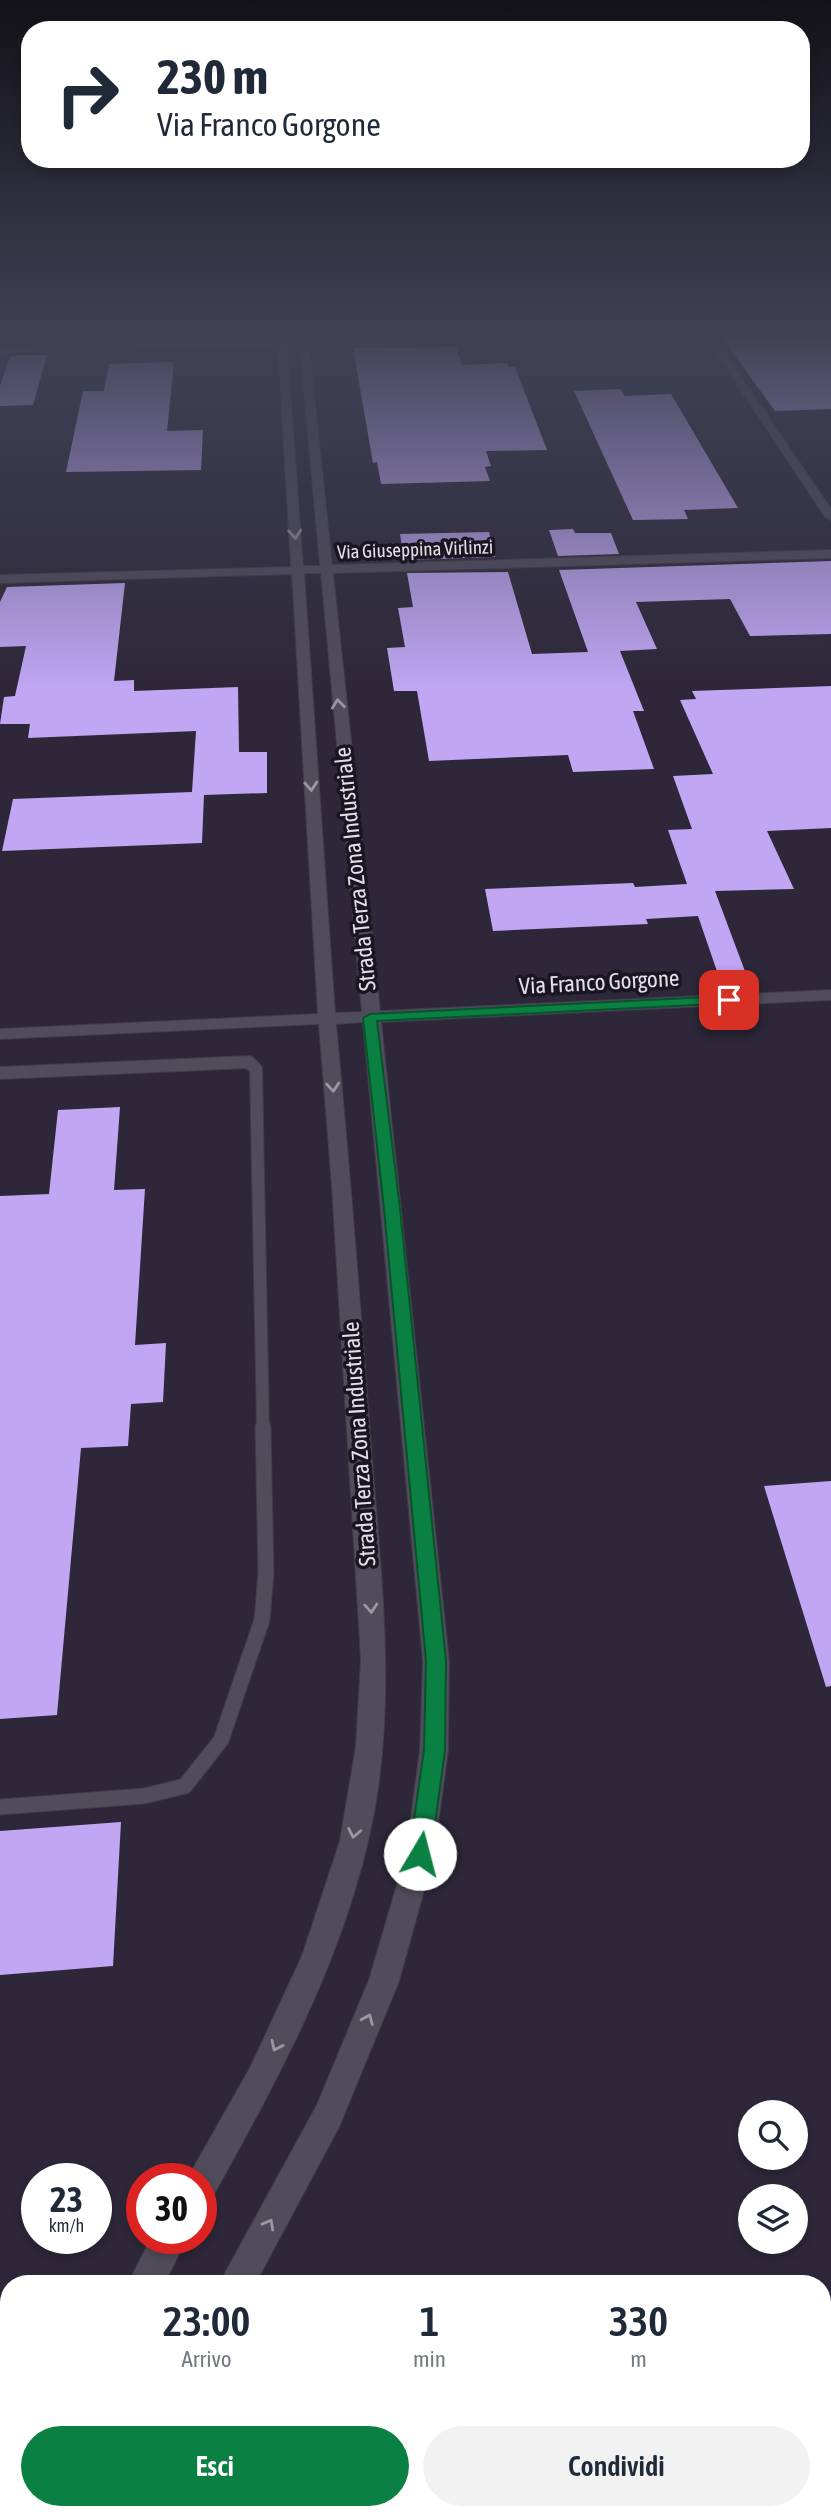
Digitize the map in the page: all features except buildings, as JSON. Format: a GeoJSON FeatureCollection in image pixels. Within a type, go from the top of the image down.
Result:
{"type":"FeatureCollection","features":[{"type":"Feature","properties":{"kind":"street","name":"Strada Terza Zona Industriale"},"geometry":{"type":"LineString","coordinates":[[213,2163],[261,2079],[316,1960],[354,1841],[370,1746],[374,1659],[297,570],[294,453]]}},
{"type":"Feature","properties":{"kind":"street","name":"Strada Terza Zona Industriale"},"geometry":{"type":"LineString","coordinates":[[241,2275],[328,2116],[384,1981],[420,1854],[434,1750],[436,1661],[395,1236],[370,1018],[325,569],[308,453]]}},
{"type":"Feature","properties":{"kind":"street"},"geometry":{"type":"LineString","coordinates":[[787,453],[831,517]]}},
{"type":"Feature","properties":{"kind":"street","name":"Via Giuseppina Virlinzi"},"geometry":{"type":"LineString","coordinates":[[0,579],[831,554]]}},
{"type":"Feature","properties":{"kind":"street","name":"Via Franco Gorgone"},"geometry":{"type":"LineString","coordinates":[[327,1019],[831,995]]}},
{"type":"Feature","properties":{"kind":"street"},"geometry":{"type":"LineString","coordinates":[[0,1034],[327,1019]]}},
{"type":"Feature","properties":{"kind":"street"},"geometry":{"type":"LineString","coordinates":[[150,2275],[161,2254]]}},
{"type":"Feature","properties":{"kind":"lane"},"geometry":{"type":"LineString","coordinates":[[0,1073],[249,1062],[256,1069],[266,1573],[262,1620],[221,1740],[186,1786],[144,1796],[0,1807]]}},
{"type":"Feature","properties":{"kind":"shaded area"},"geometry":{"type":"Polygon","coordinates":[[[0,453],[831,453],[831,2275],[0,2275],[0,453]]]}},
{"type":"Feature","properties":{"kind":"route"},"geometry":{"type":"LineString","coordinates":[[420,1854],[434,1750],[436,1661],[392,1209],[370,1018],[729,1000]]}}]}
